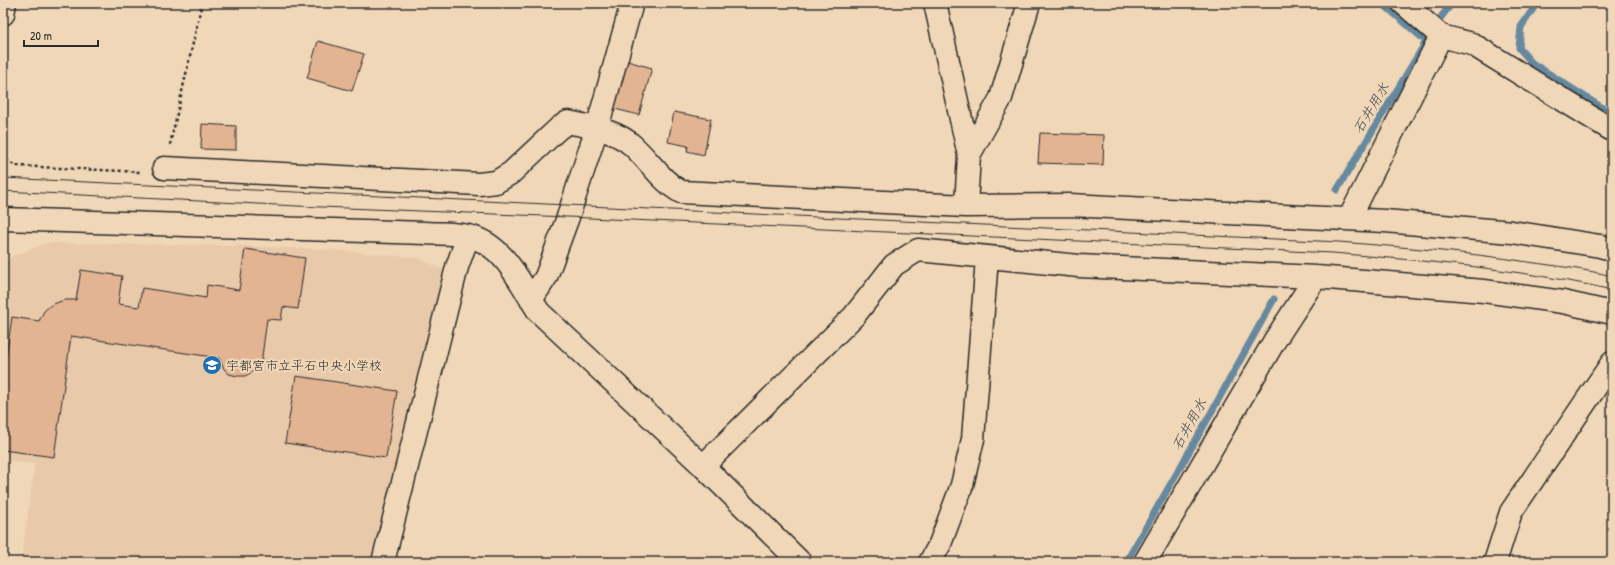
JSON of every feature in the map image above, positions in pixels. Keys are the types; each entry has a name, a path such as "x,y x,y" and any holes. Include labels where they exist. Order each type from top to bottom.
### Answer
{"street":[{"path":"3,14 4,3"},
{"path":"531,300 546,277 598,128 632,3"},
{"path":"936,3 969,155 966,206"},
{"path":"969,155 1001,98 1029,3"},
{"path":"1404,3 1441,36 1472,44 1612,130"},
{"path":"1349,219 1441,36"},
{"path":"164,168 485,183 496,182 510,173 559,128 568,122 598,128 622,138 632,146 670,186 680,192 966,206 1070,205 1349,219 1512,232 1600,246 1612,250"},
{"path":"3,219 424,233 468,236 486,243 501,255 518,276 539,312 703,466 800,562"},
{"path":"383,562 458,267 468,236"},
{"path":"703,466 854,316 894,265 918,250 1078,266 1316,277 1484,291 1563,302 1612,313"},
{"path":"930,562 940,544 962,485 973,439 987,258"},
{"path":"1145,562 1275,340 1316,277"},
{"path":"1494,562 1511,512 1612,363"}],"path":[{"path":"4,148 4,158 9,163 18,166 153,172 164,168 202,3"}],"shaded area":[{"name":"宇都宮市立平石中央小学校","path":"47,243 242,246 335,250 418,258 444,270 373,562 21,562 35,464 3,460 3,268 11,257"}],"building":[{"path":"318,41 364,54 352,91 307,78"},
{"path":"624,60 652,68 639,115 611,108"},
{"path":"674,112 711,119 704,155 687,151 688,146 668,142"},
{"path":"202,124 236,126 236,150 201,149"},
{"path":"1040,133 1104,135 1103,165 1038,163"},
{"path":"245,249 305,258 298,309 283,307 281,320 267,319 261,364 254,371 245,376 237,376 229,374 224,369 219,358 71,336 54,457 3,450 3,377 12,317 39,321 44,311 51,305 64,300 76,300 81,270 122,276 118,304 139,307 142,288 206,298 207,285 239,290"},
{"path":"296,376 397,391 386,458 285,443"}],"waterway":[{"path":"1382,3 1426,41"},
{"name":"石井用水","path":"1438,21 1452,3"},
{"path":"1537,3 1521,27 1519,48 1532,63 1612,114"},
{"name":"石井用水","path":"1337,190 1427,40"},
{"name":"石井用水","path":"1126,562 1274,299"}],"tram line":[{"path":"3,178 1339,242 1481,255 1591,271 1612,276"},
{"path":"3,191 297,206 568,217 1333,253 1508,271 1543,276 1612,290"}],"place":[{"name":"宇都宮市立平石中央小学校","path":"212,365"}]}
